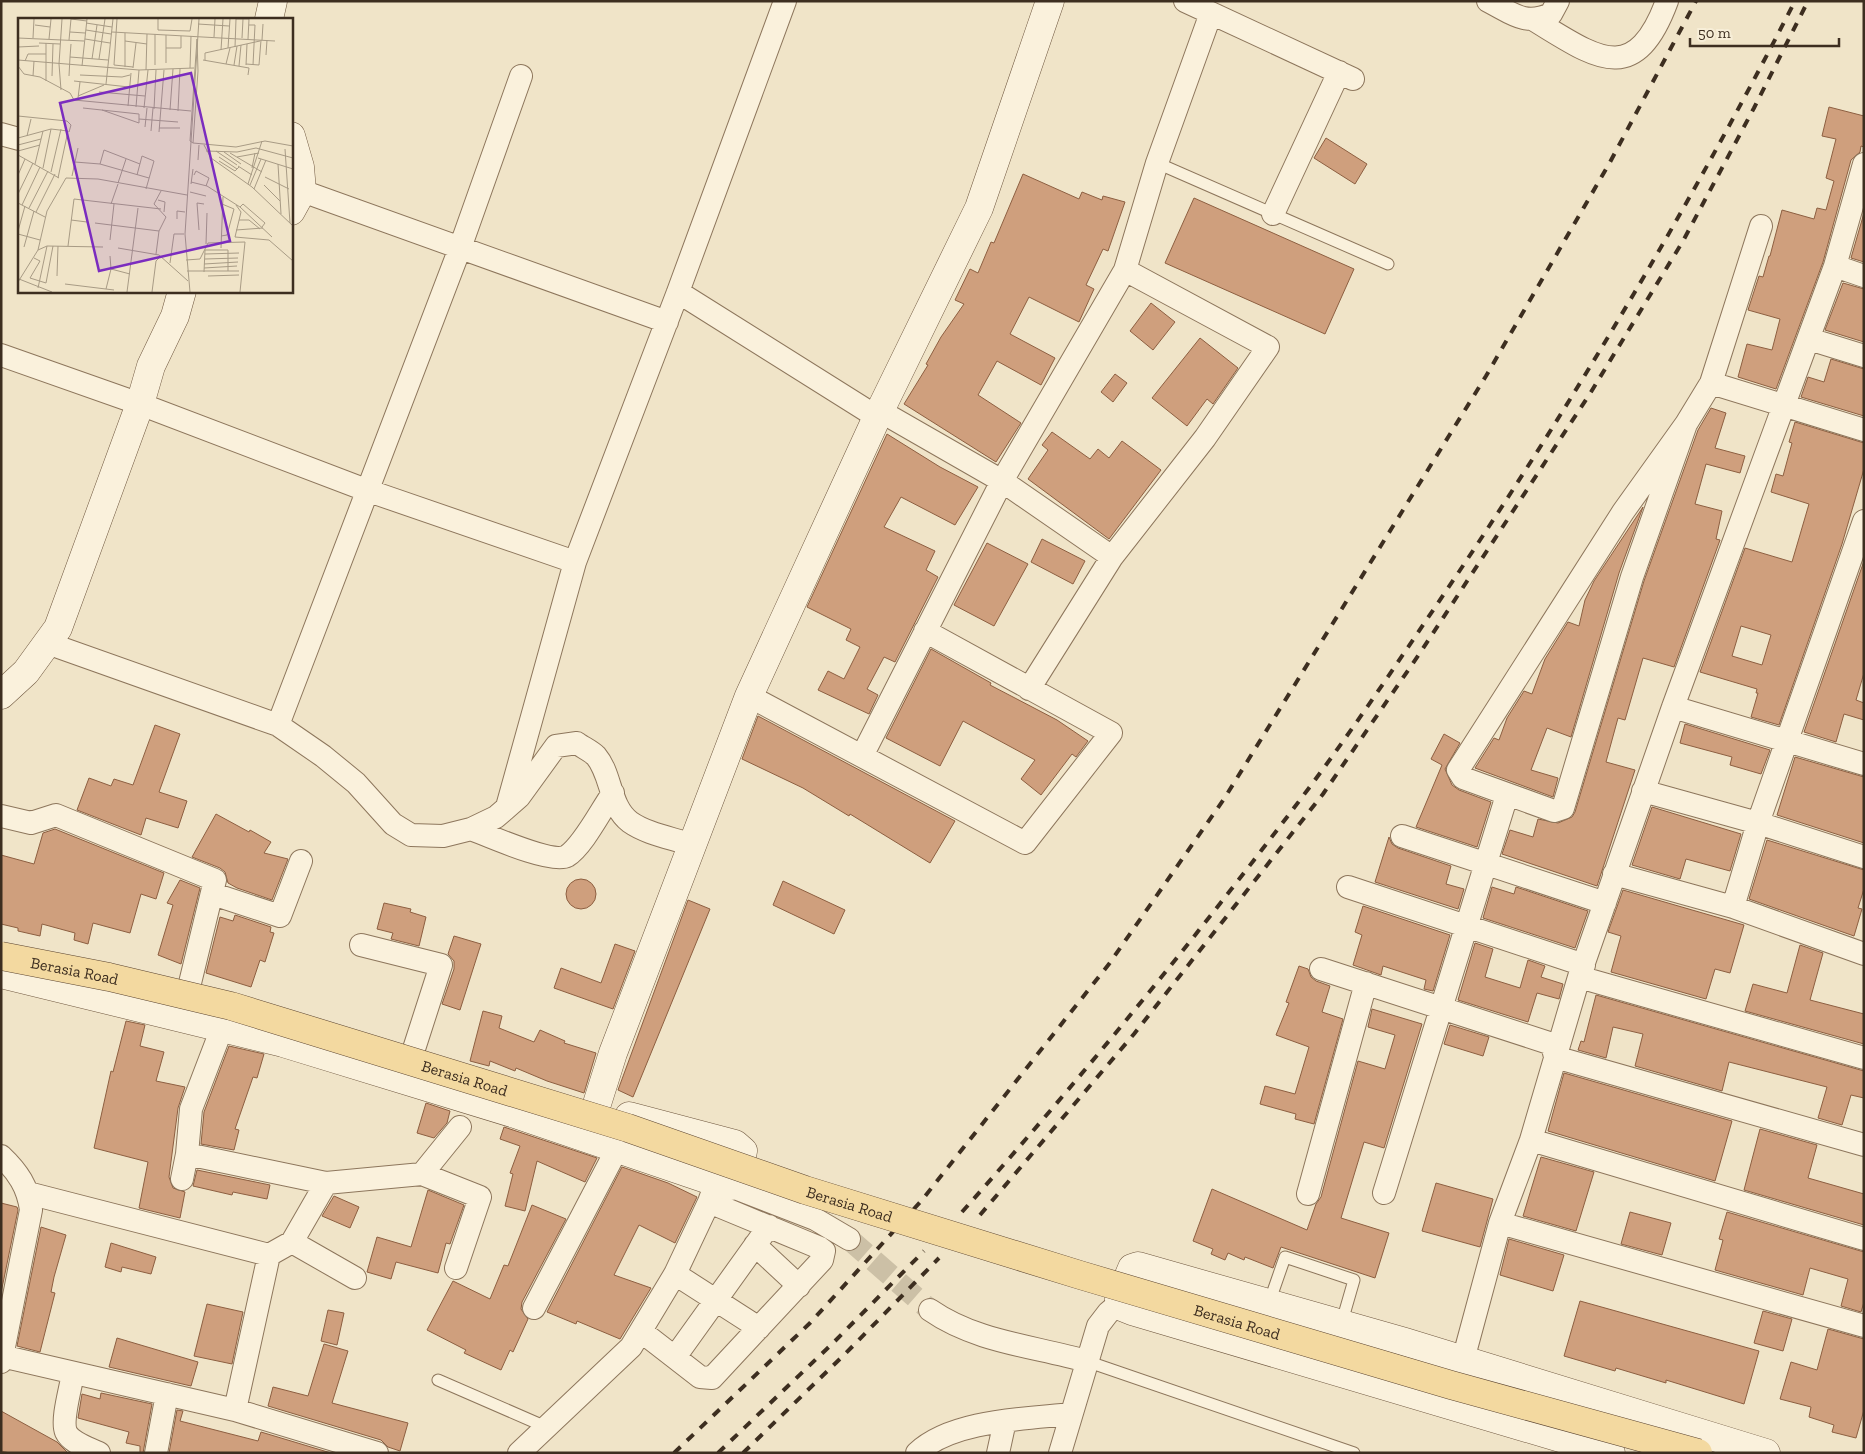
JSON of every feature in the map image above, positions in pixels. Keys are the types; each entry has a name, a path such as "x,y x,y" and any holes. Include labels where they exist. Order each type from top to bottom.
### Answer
{"main road":[{"name":"Berasia Road","path":"1,956 109,977 231,1006 591,1117 805,1190 1005,1252 1341,1353 1698,1453"}],"street":[{"path":"269,18 273,1"},
{"path":"507,807 575,562 667,322 785,1"},
{"path":"596,1107 613,1054 749,696 878,414 979,208 1050,1"},
{"path":"1185,1 1346,76 1273,214"},
{"path":"1488,1 1524,20 1534,20 1551,14 1558,1"},
{"path":"1534,20 1588,53 1611,58 1629,57 1645,44 1659,23 1667,1"},
{"path":"862,756 1002,482 1125,270 1157,163 1211,12"},
{"path":"278,725 366,490 460,248 521,76"},
{"path":"1,134 18,139"},
{"path":"292,139 300,167 296,201 460,248 667,322"},
{"path":"1463,1360 1500,1223 1531,1140 1555,1057 1614,874 1673,707 1835,266 1860,194 1864,164"},
{"path":"1686,424 1617,624 1563,808 1554,811 1463,778 1458,770 1623,512 1686,424 1711,383 1761,226"},
{"path":"1835,266 1864,276"},
{"path":"1029,689 1112,557 1205,438 1268,347 1125,270"},
{"path":"3,689 26,672 58,628 140,404 151,366 174,316 182,292"},
{"path":"678,292 878,414 1002,482 1112,557"},
{"path":"1809,339 1864,356"},
{"path":"1,355 140,404 366,490 575,562"},
{"path":"1711,383 1864,430"},
{"path":"1733,907 1758,823 1789,741 1864,521"},
{"path":"749,696 1025,843 1111,732 1029,689 925,630"},
{"path":"47,644 278,725 323,756 356,782 392,824 411,835 443,836 471,829 496,817 519,797 556,746 576,743 596,756 613,793 617,807 629,821 646,830 692,845"},
{"path":"1673,707 1864,764"},
{"path":"1644,791 1758,823 1864,857"},
{"path":"471,829 550,858 565,857 576,848 613,793"},
{"path":"1384,1194 1507,795"},
{"path":"1,816 31,823 56,815 215,880 190,983"},
{"path":"1402,836 1605,903"},
{"path":"213,894 280,916 301,861"},
{"path":"1614,874 1733,907 1864,954"},
{"path":"1348,887 1468,925 1582,971 1864,1058"},
{"path":"1,943 124,967 190,983 596,1107 735,1144 743,1151 737,1177 718,1190 675,1274 642,1332 619,1359 519,1453"},
{"path":"361,945 441,965 413,1052"},
{"path":"1321,969 1443,1007 1552,1044 1555,1057"},
{"path":"1,974 283,1043 505,1111 617,1149 718,1190 814,1219 849,1239"},
{"path":"1308,1194 1366,983"},
{"path":"182,1179 187,1154 191,1109 222,1028"},
{"path":"1555,1057 1864,1145"},
{"path":"422,1174 460,1127"},
{"path":"1531,1140 1864,1240"},
{"path":"534,1308 617,1149"},
{"path":"187,1154 326,1182 422,1174 480,1197 456,1268"},
{"path":"1,1156 23,1180 32,1210 11,1271 2,1358 235,1410 377,1453"},
{"path":"28,1192 269,1255 292,1242 326,1182"},
{"path":"642,1332 700,1377 712,1378 822,1260 824,1251 769,1226 718,1190"},
{"path":"1500,1223 1864,1326"},
{"path":"675,1357 769,1226"},
{"path":"292,1242 355,1278"},
{"path":"755,1245 799,1286"},
{"path":"235,1410 269,1255"},
{"path":"1611,1453 1132,1311 1122,1307 1120,1299 1132,1268 1138,1266 1463,1360 1766,1453"},
{"path":"675,1274 759,1328"},
{"path":"1060,1453 1098,1326 1108,1313 1121,1302"},
{"path":"930,1310 948,1322 986,1336 1086,1361"},
{"path":"73,1373 64,1423 66,1432 75,1441 99,1453"},
{"path":"156,1453 167,1394"},
{"path":"916,1453 936,1440 956,1432 1005,1420 1071,1414"},
{"path":"998,1453 1005,1420"}],"lane":[{"path":"1157,163 1388,264"},
{"path":"1268,1304 1284,1257 1354,1280 1341,1324"},
{"path":"1086,1361 1354,1453"},
{"path":"438,1380 546,1427"}],"building":[{"path":"1829,107 1864,116 1864,147 1861,146 1860,152 1851,160 1823,262 1776,389 1738,377 1747,344 1772,350 1780,319 1748,310 1759,276 1763,277 1782,210 1814,219 1817,208 1826,210 1834,181 1826,178 1836,139 1822,136"},
{"path":"1326,138 1367,164 1355,184 1314,158"},
{"path":"1023,174 1079,199 1082,192 1102,200 1103,196 1125,202 1108,251 1103,249 1086,285 1094,289 1079,322 1029,297 1010,334 1055,358 1041,385 997,361 978,395 1021,423 996,462 904,404 928,365 926,364 941,337 964,304 955,300 970,269 978,273 991,242 994,243"},
{"path":"1194,198 1354,269 1325,334 1165,263"},
{"path":"1864,213 1864,262 1851,258"},
{"path":"1843,283 1864,289 1864,342 1825,330"},
{"path":"1151,303 1175,322 1153,350 1130,331"},
{"path":"1200,338 1238,368 1213,404 1207,399 1187,426 1152,398"},
{"path":"1831,359 1864,369 1864,416 1801,397 1808,377 1824,382"},
{"path":"1115,374 1127,383 1113,402 1101,392"},
{"path":"1711,408 1726,413 1715,448 1745,456 1740,473 1706,464 1695,504 1722,511 1716,539 1720,540 1674,667 1643,658 1625,720 1618,718 1606,762 1635,770 1597,886 1502,854 1510,830 1533,837 1538,819 1558,823 1572,817 1575,812 1644,581 1698,430"},
{"path":"1795,422 1864,443 1864,469 1842,544 1779,725 1751,717 1758,693 1756,693 1757,689 1700,672 1745,548 1792,562 1809,504 1771,492 1776,474 1783,476 1792,443 1789,442","holes":["1741,626 1771,635 1762,665 1732,656"]},
{"path":"1052,432 1090,459 1098,449 1109,458 1122,441 1161,470 1109,539 1028,479 1048,450 1042,445"},
{"path":"887,434 940,467 978,487 955,525 901,497 884,527 935,551 926,570 938,577 895,662 884,657 867,689 878,695 869,714 818,690 828,671 844,679 860,647 846,640 851,629 807,607"},
{"path":"1643,507 1619,573 1571,737 1547,728 1531,770 1558,778 1553,797 1475,768 1494,738 1499,740 1507,718 1524,691 1532,694 1545,659 1568,622 1579,626 1585,600 1594,581"},
{"path":"1042,539 1085,561 1073,584 1031,562"},
{"path":"987,543 1028,564 994,626 954,605"},
{"path":"1864,561 1864,673 1856,700 1864,703 1864,720 1844,714 1836,742 1804,732"},
{"path":"931,649 991,683 990,685 1057,720 1088,741 1076,757 1072,754 1041,795 1021,779 1035,760 963,721 940,766 886,738"},
{"path":"758,716 955,821 930,863 850,814 849,816 803,788 742,759"},
{"path":"1685,724 1770,750 1761,774 1730,765 1732,757 1680,743"},
{"path":"155,725 180,734 159,792 187,801 178,828 146,818 141,835 77,810 89,778 111,786 114,779 133,785"},
{"path":"1444,734 1460,743 1445,769 1452,785 1459,790 1491,802 1477,847 1416,827 1442,765 1431,759"},
{"path":"1795,757 1864,777 1864,843 1777,815"},
{"path":"1652,807 1741,834 1730,871 1686,859 1680,879 1632,865"},
{"path":"216,814 271,842 264,853 288,859 272,900 237,888 228,883 225,872 220,868 192,857"},
{"path":"55,829 164,873 156,899 141,894 130,933 93,923 88,944 74,940 75,933 42,924 40,936 18,931 18,928 1,924 1,855 34,864 43,833"},
{"path":"1389,837 1392,844 1398,848 1451,866 1446,884 1464,889 1458,909 1375,882"},
{"path":"1767,840 1864,870 1864,889 1858,908 1862,909 1854,936 1749,899"},
{"path":"581,879 592,883 596,894 592,905 581,909 570,905 566,894 570,883"},
{"path":"180,880 200,888 181,964 158,955 173,905 167,903"},
{"path":"783,881 845,910 834,934 773,905"},
{"path":"1492,887 1514,894 1516,887 1588,911 1575,948 1483,918"},
{"path":"1623,890 1744,925 1730,973 1715,969 1706,999 1611,972 1621,936 1608,932"},
{"path":"688,900 710,909 633,1097 618,1090"},
{"path":"384,903 411,909 410,912 426,917 419,946 391,939 393,933 377,929"},
{"path":"1363,906 1450,935 1433,991 1424,989 1426,980 1383,966 1381,975 1353,965 1362,935 1355,932"},
{"path":"235,915 271,927 270,932 274,933 265,962 260,960 251,987 206,973 220,917 233,921"},
{"path":"454,936 481,944 460,1010 442,1004 454,969 454,961 448,954"},
{"path":"1475,943 1493,949 1485,977 1520,988 1528,960 1545,966 1541,977 1563,984 1559,999 1537,993 1528,1022 1458,1000"},
{"path":"615,944 635,951 613,1009 554,988 561,968 601,983"},
{"path":"1800,945 1823,953 1810,1000 1864,1014 1864,1044 1745,1011 1753,984 1787,993"},
{"path":"1299,966 1308,969 1311,977 1316,981 1330,986 1322,1012 1343,1019 1314,1124 1295,1119 1296,1114 1260,1104 1265,1086 1295,1094 1309,1047 1276,1035 1289,1003 1286,1002"},
{"path":"1596,995 1864,1071 1864,1098 1851,1095 1842,1125 1818,1118 1827,1087 1729,1062 1722,1091 1635,1066 1643,1034 1613,1027 1606,1058 1578,1050 1581,1041 1584,1042"},
{"path":"1372,1009 1422,1024 1384,1148 1364,1142 1341,1218 1389,1233 1375,1278 1281,1247 1273,1268 1245,1257 1244,1260 1228,1253 1225,1260 1211,1254 1213,1249 1193,1241 1212,1189 1307,1230 1316,1204 1321,1197 1358,1061 1385,1069 1395,1035 1368,1027"},
{"path":"483,1011 502,1016 499,1028 534,1042 540,1030 565,1041 564,1043 596,1053 584,1093 547,1081 516,1068 515,1071 490,1061 489,1066 470,1061"},
{"path":"126,1021 145,1025 140,1046 164,1052 156,1081 185,1087 178,1108 169,1177 173,1188 185,1192 180,1218 139,1208 148,1162 94,1148 111,1071 113,1072"},
{"path":"1450,1025 1489,1037 1483,1056 1444,1044"},
{"path":"229,1046 264,1054 257,1078 253,1077 235,1129 239,1130 234,1150 201,1144 204,1112"},
{"path":"1564,1073 1732,1121 1715,1181 1548,1131"},
{"path":"426,1103 450,1111 447,1123 434,1138 417,1133"},
{"path":"504,1127 597,1158 585,1182 537,1161 525,1211 505,1206 513,1174 510,1173 520,1146 500,1139"},
{"path":"1760,1129 1817,1145 1808,1178 1864,1194 1864,1225 1744,1190"},
{"path":"1541,1157 1594,1172 1576,1231 1523,1216"},
{"path":"622,1167 668,1183 697,1197 675,1243 639,1225 614,1275 651,1288 620,1339 577,1321 576,1324 547,1312"},
{"path":"197,1170 270,1185 267,1199 233,1192 232,1195 193,1186"},
{"path":"1436,1183 1493,1199 1480,1247 1422,1231"},
{"path":"428,1190 464,1205 450,1244 446,1243 438,1273 396,1262 391,1279 367,1272 377,1237 411,1247"},
{"path":"334,1196 359,1207 350,1228 322,1216"},
{"path":"1,1203 17,1207 18,1210 1,1293"},
{"path":"532,1205 566,1219 522,1302 521,1309 528,1319 513,1352 510,1350 501,1370 464,1353 466,1350 427,1330 453,1281 490,1299 504,1265 508,1266"},
{"path":"1630,1212 1671,1223 1662,1255 1621,1244"},
{"path":"1727,1212 1864,1252 1864,1302 1861,1312 1841,1306 1848,1279 1810,1268 1803,1295 1715,1270 1723,1240 1719,1239"},
{"path":"41,1227 66,1235 54,1277 51,1292 55,1293 40,1352 17,1346"},
{"path":"1509,1239 1564,1255 1553,1291 1500,1275"},
{"path":"111,1243 156,1257 151,1274 122,1267 121,1272 105,1267"},
{"path":"1580,1301 1759,1351 1744,1404 1666,1380 1666,1383 1616,1368 1615,1371 1564,1356"},
{"path":"207,1304 243,1312 232,1364 194,1356"},
{"path":"328,1310 344,1313 337,1345 321,1341"},
{"path":"1763,1311 1792,1319 1783,1351 1754,1343"},
{"path":"1828,1329 1864,1339 1864,1410 1856,1438 1832,1432 1834,1425 1809,1417 1811,1407 1780,1399 1791,1362 1817,1370"},
{"path":"117,1338 198,1362 191,1386 109,1367"},
{"path":"324,1344 348,1351 332,1403 408,1423 400,1451 388,1447 381,1440 268,1406 273,1387 308,1396"},
{"path":"101,1393 152,1404 143,1453 140,1453 140,1446 126,1443 129,1432 78,1418 82,1394 100,1399"},
{"path":"177,1410 183,1411 180,1421 258,1441 261,1432 331,1453 169,1453"},
{"path":"1,1411 57,1442 68,1453 10,1453 1,1451"}],"tunnel":[{"path":"849,1239 930,1310"}],"railway":[{"path":"674,1453 810,1323 922,1200 1109,964 1224,799 1486,376 1609,164 1696,1"},
{"path":"962,1212 1096,1057 1183,950 1309,788 1378,692 1539,450 1629,303 1714,153 1795,1"},
{"path":"980,1215 1134,1034 1323,794 1420,653 1591,392 1683,241 1754,108 1808,1"},
{"path":"718,1453 834,1342 924,1251"},
{"path":"743,1453 846,1353 939,1258"}]}
